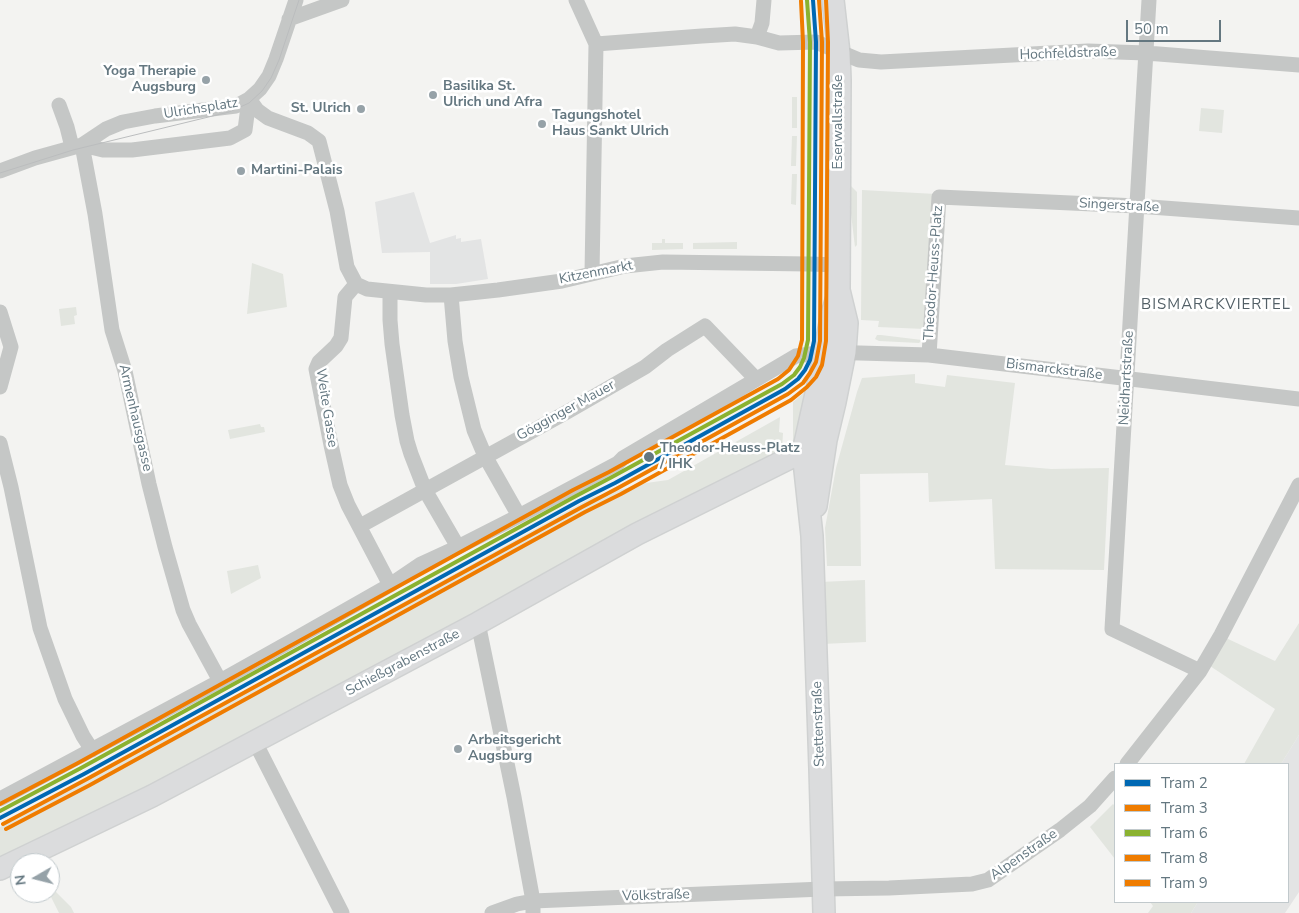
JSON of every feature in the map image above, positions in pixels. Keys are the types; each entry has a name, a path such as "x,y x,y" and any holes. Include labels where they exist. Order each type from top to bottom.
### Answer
{"main road":[{"name":"Eserwallstraße","path":"833,0 839,53 839,265"},
{"path":"803,452 826,440 835,402 835,352 831,318 839,290 839,265"},
{"path":"803,452 835,352"},
{"name":"Stettenstraße","path":"812,536 826,440"},
{"name":"Stettenstraße","path":"803,452 812,536 824,913"},
{"name":"Schießgrabenstraße","path":"0,869 152,796 478,623 637,534 803,452"}],"street":[{"path":"289,19 342,0"},
{"path":"576,0 596,44 592,273"},
{"path":"757,37 762,23 764,0"},
{"name":"Neidhartstraße","path":"1149,0 1112,628 1200,671"},
{"path":"290,1 289,19 269,76 260,89 249,99 257,110 268,118 308,133 319,141 337,211 347,267 356,284"},
{"name":"Hochfeldstraße","path":"596,44 736,34 778,43 816,42 859,60 881,62 1088,51 1146,53 1299,65"},
{"name":"Ulrichsplatz","path":"77,146 102,150 132,150 230,138 245,130 249,99"},
{"name":"Ulrichsplatz","path":"77,146 106,129 123,122 236,106 249,99"},
{"name":"Armenhausgasse","path":"59,105 67,127 77,146 95,214 112,330 125,371 165,547 189,624 220,681"},
{"path":"0,171 35,158 77,146"},
{"name":"Singerstraße","path":"939,197 1137,206 1299,218"},
{"name":"Theodor-Heuss-Platz","path":"0,799 220,681 390,585 421,564 519,516 618,463 623,458 796,356 835,352 929,355 939,197"},
{"name":"Kitzenmarkt","path":"356,284 366,289 390,292 451,295 562,281 625,266 663,262 839,265"},
{"name":"Weite Gasse","path":"356,284 345,298 341,338 336,346 319,362 316,369 340,485 348,505 390,585"},
{"path":"390,292 392,344 402,415 411,454 425,490 458,547"},
{"path":"451,295 455,341 461,377 474,430 485,456 519,516"},
{"path":"0,312 11,348 0,387"},
{"name":"Gögginger Mauer","path":"360,526 645,367 666,350 705,326 756,379"},
{"name":"Bismarckstraße","path":"929,355 1299,399"},
{"path":"0,443 40,628 68,706 92,750"},
{"path":"1128,763 1200,671 1221,635 1299,486"},
{"path":"478,623 514,797 533,907"},
{"path":"255,742 342,913"},
{"name":"Alpenstraße","path":"822,889 963,885 988,880 1060,830 1090,806 1114,779"},
{"name":"Völkstraße","path":"492,913 517,904 533,907 822,889"}],"shaded area":[{"path":"792,97 797,97 797,128 792,128"},
{"path":"1201,108 1224,110 1222,133 1199,131"},
{"path":"792,136 797,136 796,166 791,166"},
{"path":"792,174 797,174 796,205 791,204"},
{"path":"851,186 857,192 857,245 855,247 851,214"},
{"path":"862,190 936,194 925,329 878,327 879,321 861,320"},
{"path":"414,192 430,243 456,235 456,239 461,238 461,242 481,239 488,279 456,284 430,284 430,252 382,253 375,202"},
{"path":"662,239 665,239 665,243 683,243 683,249 652,250 652,243 662,243"},
{"path":"737,242 737,249 693,249 693,243"},
{"path":"252,263 283,274 287,307 247,314"},
{"path":"76,307 75,324 61,326 59,309"},
{"path":"877,335 922,340 919,343 879,341 875,339"},
{"path":"915,374 915,383 945,387 947,375 1015,383 1005,465 1051,469 1109,468 1104,570 995,569 992,499 929,502 928,473 860,474 861,566 827,566 825,528 836,468 862,378"},
{"path":"806,391 798,436 793,442 793,402"},
{"path":"780,417 779,432 783,433 782,450 614,537 137,796 0,858 0,827 33,808 593,497 646,483 668,480"},
{"path":"260,424 261,427 264,427 265,432 230,439 228,430"},
{"path":"258,565 261,578 231,594 227,571"},
{"path":"865,580 866,642 822,644 820,582"},
{"path":"1299,623 1299,735 1282,763 1245,763 1275,709 1210,666 1226,638 1275,661"},
{"path":"1299,735 1299,892 1285,913 1191,913 1197,903 1289,903 1289,763 1282,763"},
{"path":"1114,805 1114,858 1090,827"},
{"path":"60,896 74,913 59,913 54,903 60,903"},
{"path":"1151,903 1197,903 1191,913 1148,913 1153,906"}],"tram line":[{"path":"0,173 73,150 229,112 249,103 262,91 271,78 299,0"},
{"name":"6","path":"0,811 782,384 794,375 804,358 808,340 810,42 807,0"},
{"name":"2","path":"0,818 84,774 579,501 615,483 785,389 798,379 810,360 814,341 816,42 813,0"},
{"name":"3","path":"3,824 618,488 788,394 803,383 816,362 820,341 822,42 819,0"},
{"name":"8","path":"6,829 90,785 585,512 621,494 791,400 807,387 816,377 822,365 826,341 828,42 826,0"},
{"name":"9","path":"0,804 609,472 778,379 789,370 798,356 802,340 803,42 801,1"}],"place":[{"name":"Yoga Therapie Augsburg","path":"206,80"},
{"name":"Basilika St. Ulrich und Afra","path":"433,95"},
{"name":"St. Ulrich","path":"361,109"},
{"name":"Tagungshotel Haus Sankt Ulrich","path":"542,124"},
{"name":"Martini-Palais","path":"241,171"},
{"name":"Theodor-Heuss-Platz / IHK","path":"649,457"},
{"name":"Arbeitsgericht Augsburg","path":"458,749"}],"district":[{"name":"BISMARCKVIERTEL","path":"1216,305"}]}
